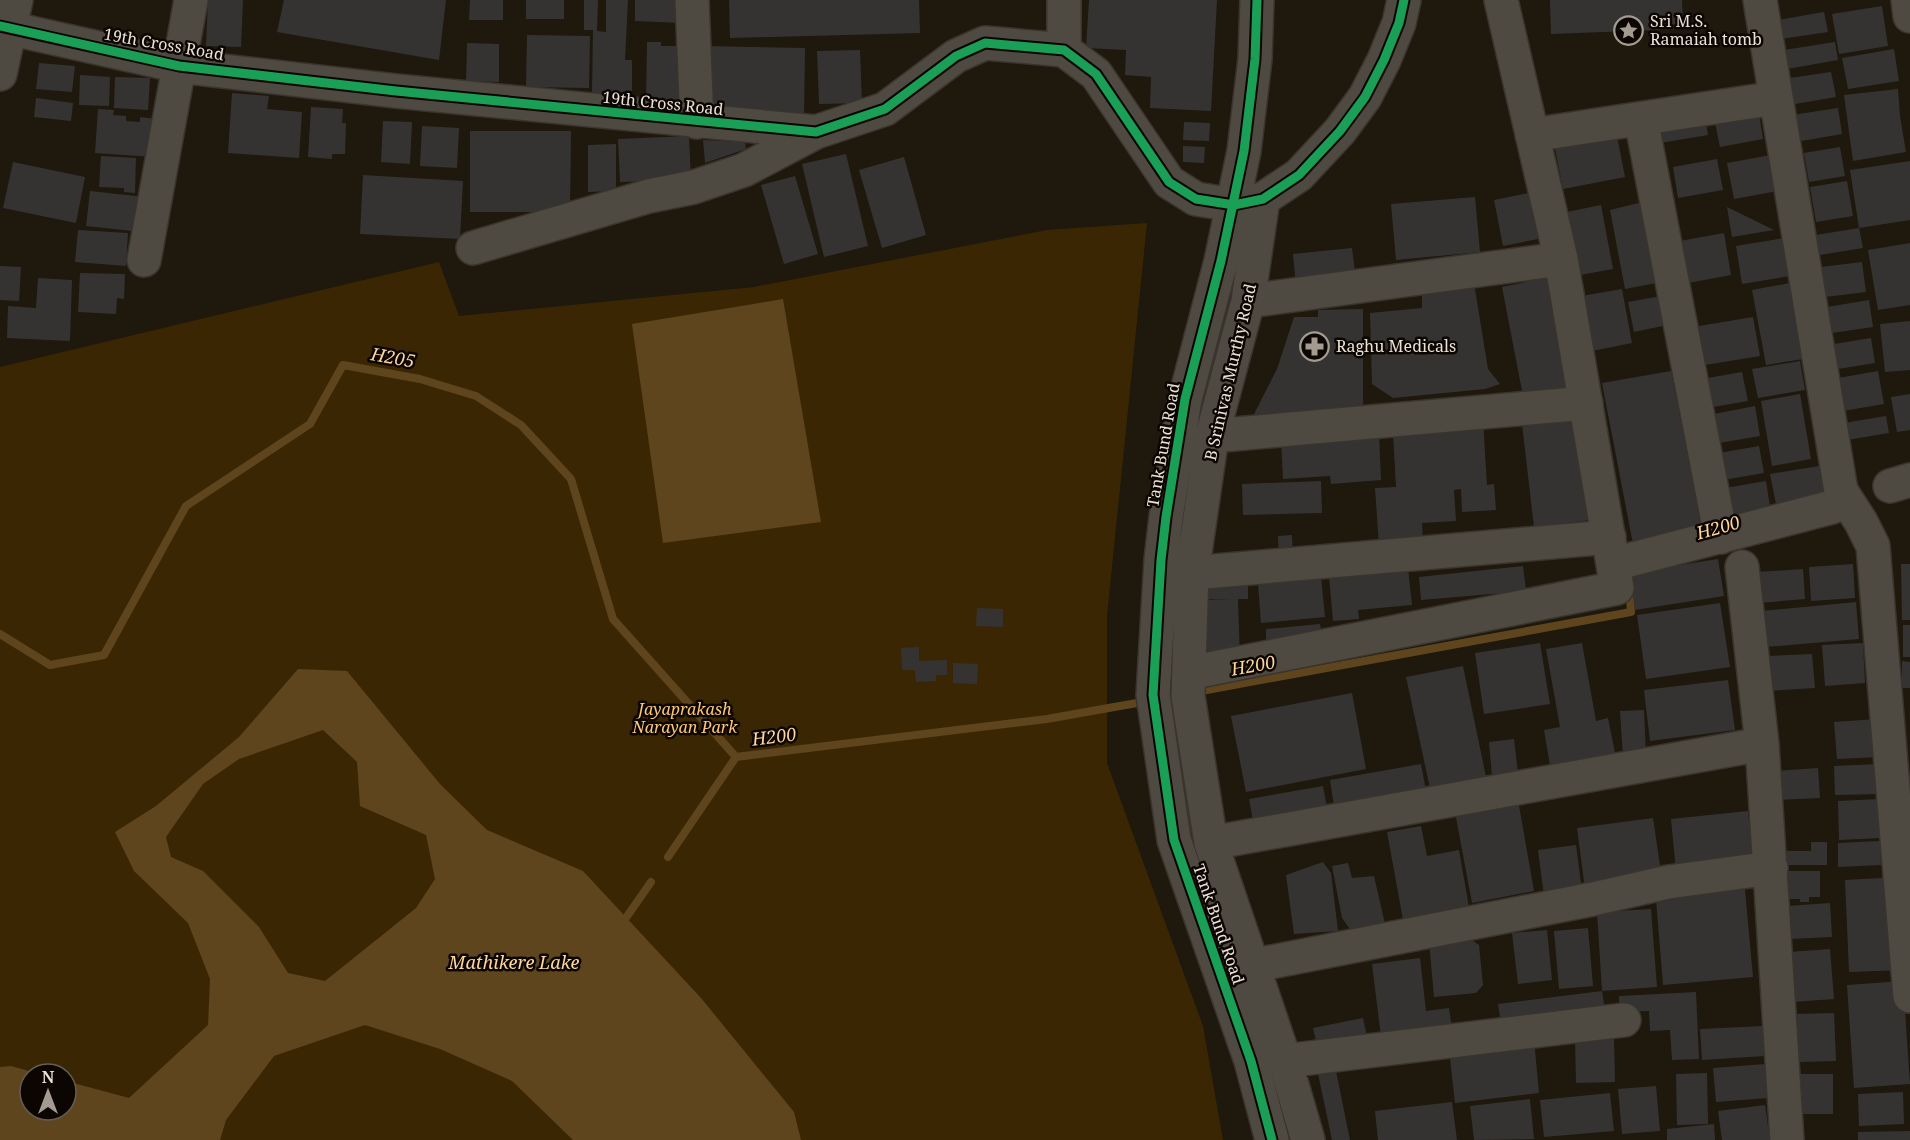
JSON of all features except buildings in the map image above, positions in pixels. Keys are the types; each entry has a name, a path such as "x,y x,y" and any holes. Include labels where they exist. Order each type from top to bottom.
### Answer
{"street":[{"path":"144,260 191,0"},
{"path":"692,0 697,122"},
{"path":"1064,0 1064,50 1096,74 1169,182 1196,199 1248,202 1299,175 1340,131 1359,105 1384,60 1399,23 1404,0"},
{"path":"1248,202 1244,151 1254,69 1257,0"},
{"path":"1189,686 1617,588 1561,259 1502,0"},
{"path":"1760,0 1841,491 1873,546 1910,996"},
{"path":"1908,0 1910,16"},
{"path":"0,74 9,18"},
{"name":"19th Cross Road","path":"9,18 179,66 396,91 816,132 885,109 956,56 985,43 1064,50"},
{"path":"1532,135 1776,98"},
{"path":"1641,119 1721,537"},
{"path":"473,248 744,170 816,132"},
{"name":"B Srinivas Murthy Road","path":"1248,202 1248,301 1212,436 1192,573 1189,686 1211,843 1285,1061 1308,1140"},
{"name":"Tank Bund Road","path":"1248,202 1221,261 1185,399 1161,560 1154,704 1174,840 1251,1061 1272,1140"},
{"path":"1248,301 1561,259"},
{"path":"1212,436 1586,403"},
{"path":"1192,573 1612,551 1721,537 1832,507"},
{"path":"1742,567 1762,744 1787,1140"},
{"path":"1211,843 1762,744"},
{"path":"1251,966 1593,899 1668,882 1771,868"},
{"path":"1285,1061 1624,1020"}],"green space":[{"name":"Jayaprakash Narayan Park","path":"1147,223 1107,616 1107,763 1203,1026 1223,1140 0,1140 0,367 439,262 459,316 754,287 1047,230"}],"water":[{"path":"783,299 821,522 663,543 632,324"},
{"name":"Mathikere Lake","path":"298,669 347,671 440,784 487,830 583,871 701,998 794,1112 801,1140 573,1140 512,1081 440,1049 365,1025 274,1056 226,1120 220,1140 0,1140 0,1067 18,1068 18,1122 78,1122 78,1084 129,1098 208,1025 210,979 188,923 134,871 115,832 156,806 239,737","holes":["323,730 357,762 360,806 426,835 435,879 416,908 325,981 288,973 259,927 203,871 171,857 166,837 203,784 239,759"]}],"waterway":[{"name":"H205","path":"0,634 50,665 104,655 186,506 310,424 343,365 420,379 476,396 521,425 571,479 613,619 736,757"},
{"name":"H200","path":"1196,692 1631,612 1629,587"},
{"name":"H200","path":"668,857 736,757 1047,719 1148,701"},
{"name":"H200","path":"621,925 651,882"}],"cycle path":[{"path":"1257,0 1255,59 1244,151 1221,261 1185,399 1166,517 1161,560 1153,695 1174,840 1251,1061 1272,1140"},
{"path":"0,26 179,66 396,91 816,132 885,109 956,56 985,43 1064,50 1096,74 1169,182 1196,199 1234,205 1263,199 1299,175 1340,131 1365,97 1384,60 1399,23 1404,0"}],"place":[{"name":"Sri M.S. Ramaiah tomb","path":"1629,30"},
{"name":"Raghu Medicals","path":"1315,346"}]}
